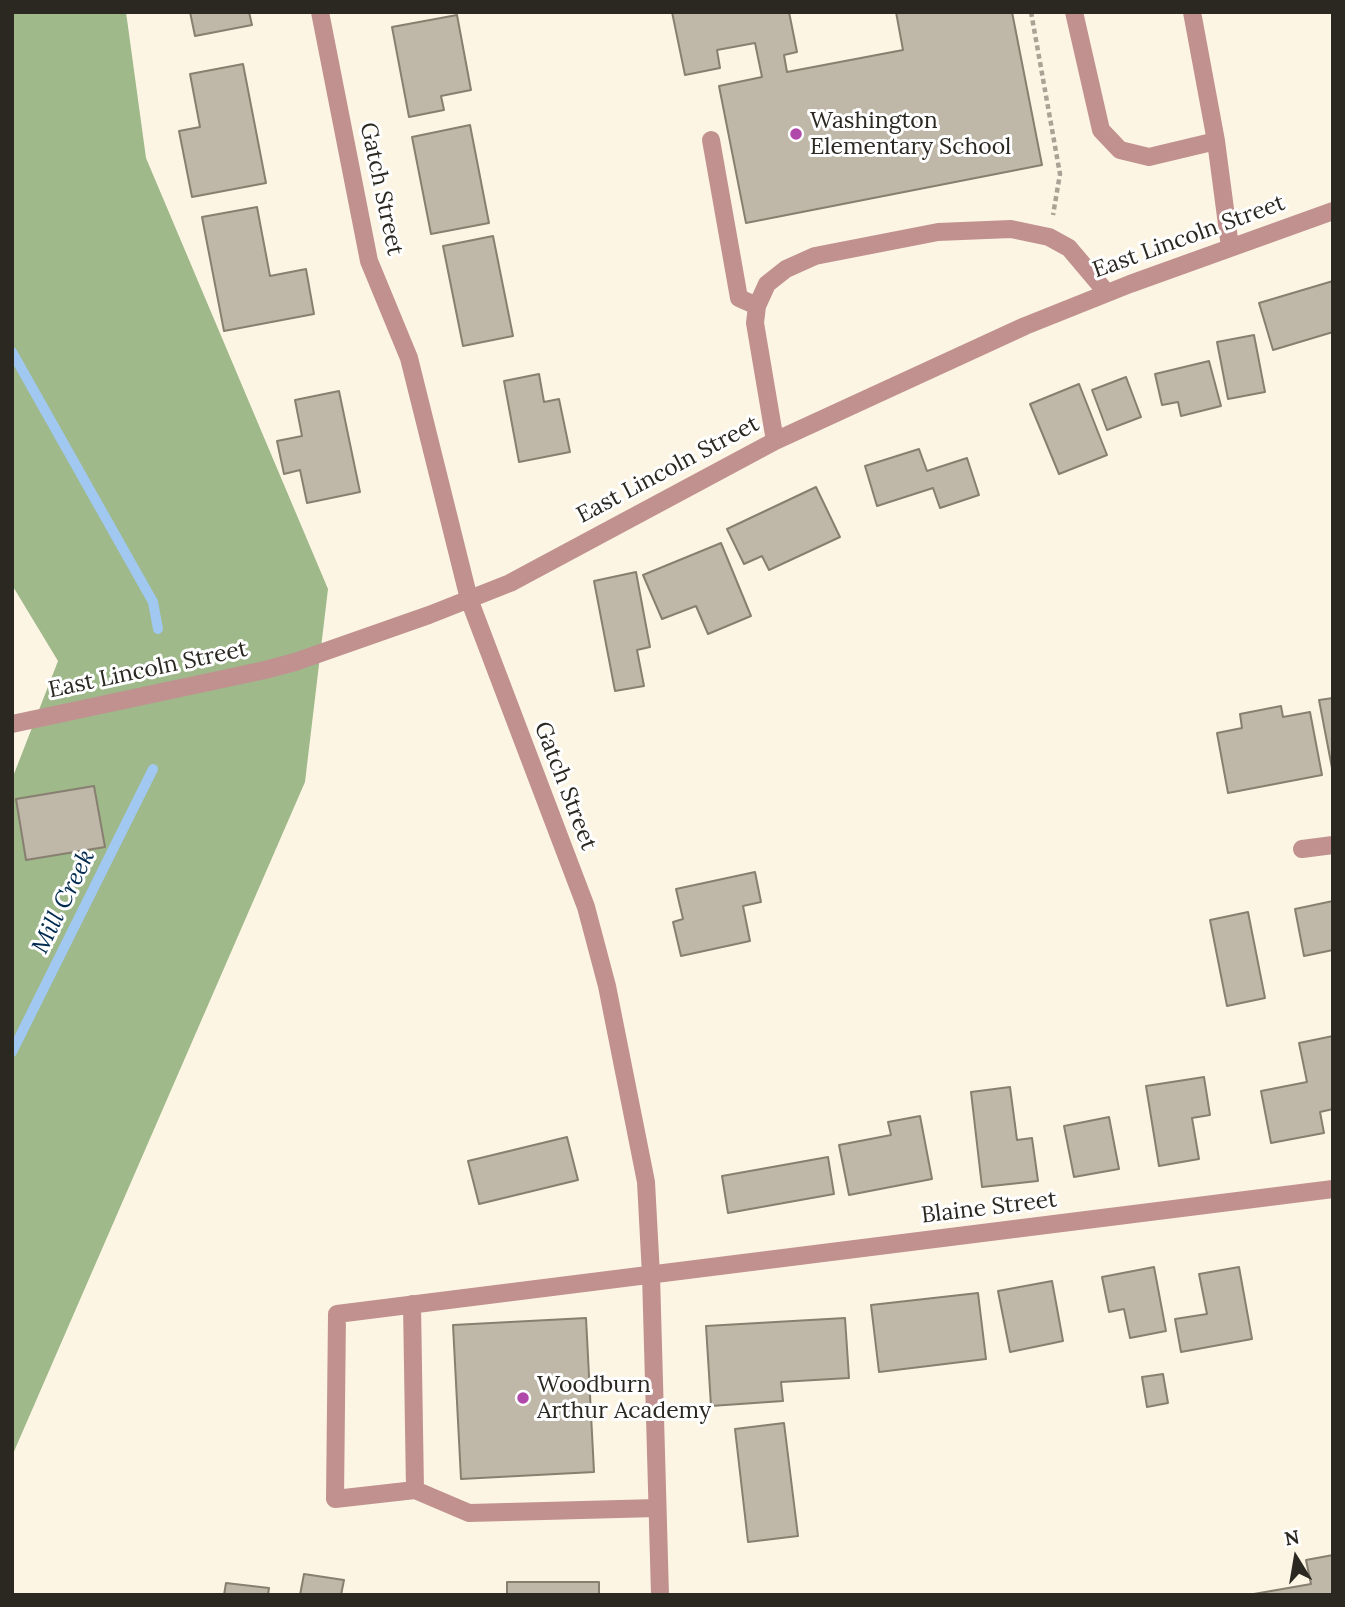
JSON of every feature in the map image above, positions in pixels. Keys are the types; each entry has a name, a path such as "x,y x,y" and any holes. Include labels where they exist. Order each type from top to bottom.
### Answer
{"street":[{"name":"Gatch Street","path":"320,12 369,261 409,359 469,599 586,908 607,986 645,1171 651,1275 660,1595"},
{"path":"1074,12 1101,130 1120,150 1149,157 1216,141"},
{"path":"1192,12 1216,141 1230,247"},
{"path":"711,141 739,298 757,306"},
{"name":"East Lincoln Street","path":"12,724 275,667 429,615 510,583 775,440 1025,326 1230,247 1333,211"},
{"path":"775,440 755,323 757,306 767,284 786,269 815,256 938,232 1011,229 1049,237 1069,248 1107,293"},
{"path":"1302,849 1333,845"},
{"name":"Blaine Street","path":"415,1490 335,1499 337,1314 1333,1189"},
{"path":"412,1304 415,1490 469,1513 657,1508"}],"path":[{"path":"1031,12 1060,174 1049,237"}],"green space":[{"path":"12,12 126,12 146,158 328,589 305,782 12,1456 12,779 58,661 12,585"}],"building":[{"path":"190,12 249,12 252,25 195,36"},
{"name":"Washington Elementary School","path":"672,12 789,12 797,52 784,55 787,72 903,50 896,12 1012,12 1042,165 746,223 719,86 762,77 755,43 717,50 720,68 685,75"},
{"path":"457,15 471,90 441,96 444,110 409,117 392,27"},
{"path":"243,64 266,183 192,197 179,131 200,127 190,74"},
{"path":"470,125 489,223 431,234 412,137"},
{"path":"257,207 270,276 306,269 314,314 224,331 202,217"},
{"path":"493,236 513,336 463,346 443,246"},
{"path":"1333,281 1333,332 1273,350 1259,303"},
{"path":"1254,335 1265,392 1228,399 1217,342"},
{"path":"1209,361 1221,406 1181,416 1178,402 1162,405 1155,374"},
{"path":"539,374 544,402 559,399 570,452 519,462 504,381"},
{"path":"1126,377 1141,417 1107,430 1092,390"},
{"path":"1079,384 1107,455 1059,474 1030,404"},
{"path":"339,391 360,492 307,503 300,470 284,474 277,441 302,436 295,400"},
{"path":"919,449 927,471 967,458 979,495 940,508 933,488 877,506 865,466"},
{"path":"816,487 840,537 769,570 762,556 744,564 727,529"},
{"path":"721,543 751,616 708,634 696,606 662,619 643,575"},
{"path":"636,572 650,647 637,650 644,686 615,691 594,581"},
{"path":"1333,698 1333,768 1332,768 1319,700"},
{"path":"1281,706 1283,717 1310,712 1322,775 1228,793 1217,733 1242,728 1240,714"},
{"path":"94,786 105,847 26,860 16,799"},
{"path":"755,872 761,902 743,906 750,941 681,956 673,922 683,919 676,889"},
{"path":"1333,901 1333,950 1304,956 1295,909"},
{"path":"1248,912 1265,998 1227,1006 1210,920"},
{"path":"1333,1036 1333,1109 1320,1112 1324,1133 1271,1143 1261,1091 1307,1082 1299,1043"},
{"path":"1204,1077 1210,1115 1192,1118 1199,1159 1159,1166 1146,1086"},
{"path":"1010,1087 1017,1140 1032,1138 1038,1181 982,1187 971,1092"},
{"path":"920,1116 932,1179 849,1195 839,1145 891,1135 888,1122"},
{"path":"1109,1117 1119,1169 1074,1177 1064,1126"},
{"path":"567,1137 578,1180 479,1204 468,1161"},
{"path":"828,1157 834,1194 728,1213 722,1176"},
{"path":"1154,1267 1166,1331 1130,1338 1124,1309 1109,1312 1102,1277"},
{"path":"1239,1267 1252,1339 1181,1352 1175,1319 1207,1314 1199,1274"},
{"path":"1052,1281 1063,1341 1010,1352 998,1291"},
{"path":"978,1293 986,1359 879,1372 871,1305"},
{"name":"Woodburn Arthur Academy","path":"586,1318 594,1472 461,1479 453,1325"},
{"path":"845,1318 849,1378 781,1382 783,1401 711,1406 706,1326"},
{"path":"1163,1374 1168,1403 1147,1407 1142,1377"},
{"path":"784,1423 798,1536 748,1542 735,1429"},
{"path":"1333,1555 1333,1595 1248,1595 1311,1584 1306,1560"},
{"path":"304,1574 344,1580 341,1595 300,1595"},
{"path":"507,1582 599,1582 599,1595 507,1595"},
{"path":"226,1583 269,1588 268,1595 224,1595"}],"waterway":[{"name":"Mill Creek","path":"12,352 153,602 158,629"},
{"name":"Mill Creek","path":"12,1052 153,769"}],"place":[{"name":"Washington Elementary School","path":"796,134"},
{"name":"Woodburn Arthur Academy","path":"523,1398"}]}
